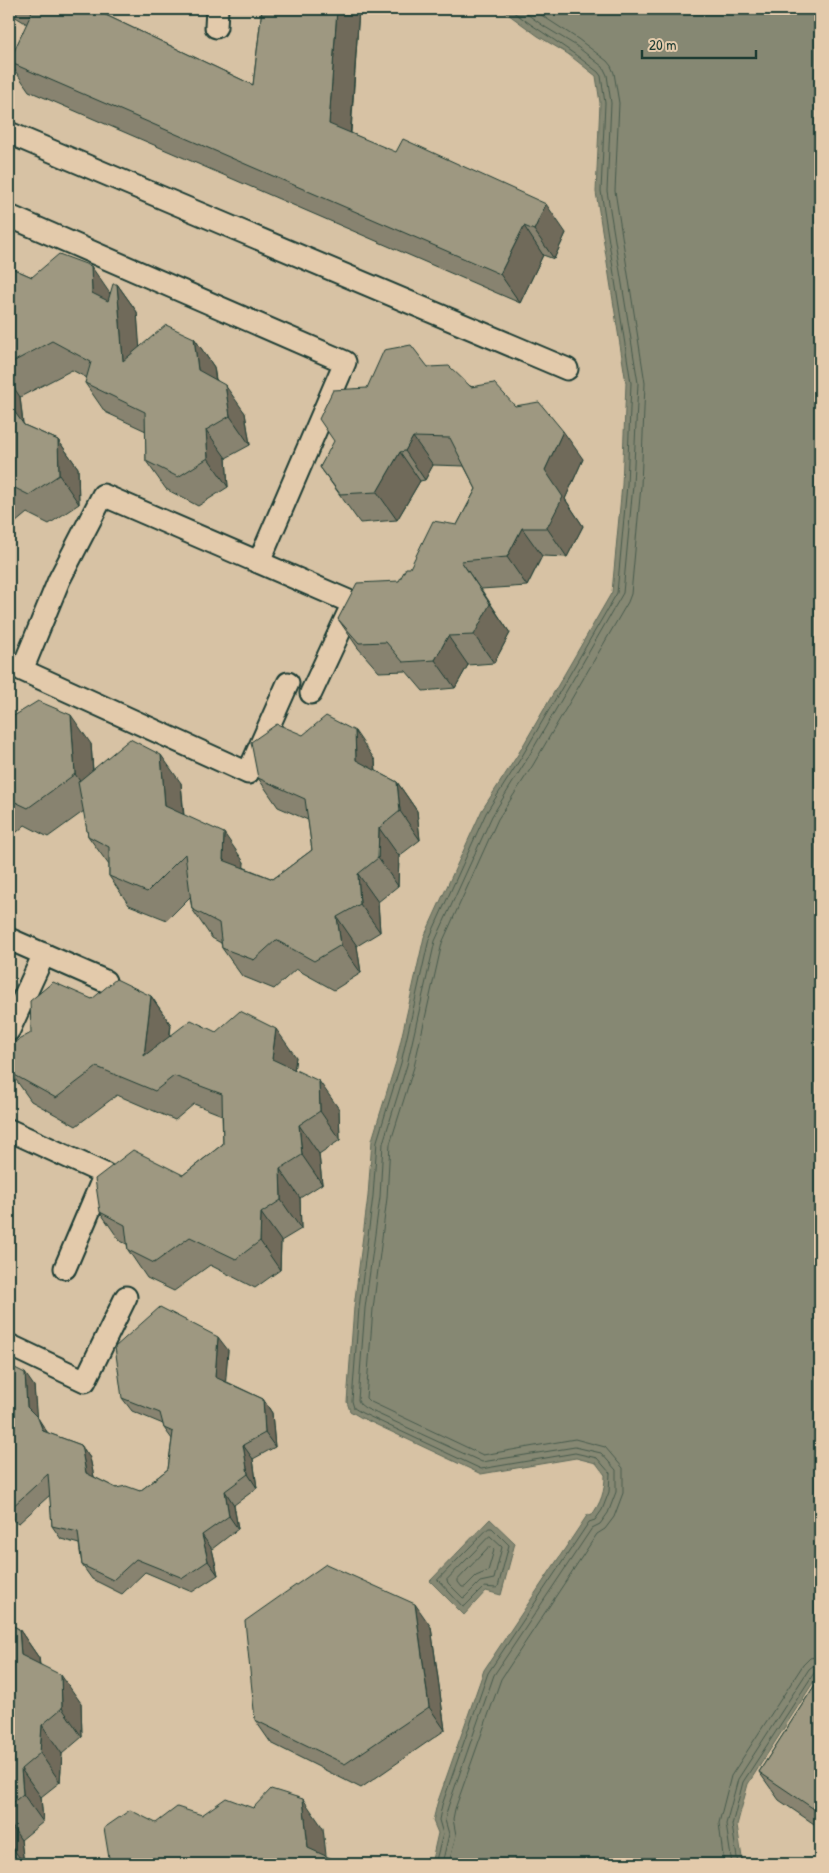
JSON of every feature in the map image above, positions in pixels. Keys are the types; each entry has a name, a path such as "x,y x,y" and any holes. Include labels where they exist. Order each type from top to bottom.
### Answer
{"lane":[{"path":"9,133 567,369"},
{"path":"9,216 345,362 259,562"},
{"path":"288,683 248,772 22,670 59,580 103,495 353,603 311,693"},
{"path":"9,939 105,981"},
{"path":"9,1030 44,954"},
{"path":"9,1130 105,1174 65,1268"},
{"path":"9,1345 85,1381 126,1298"}],"water":[{"path":"501,9 820,9 820,1672 748,1784 737,1825 743,1864 431,1864 438,1833 433,1821 437,1804 484,1670 588,1514 591,1516 600,1502 605,1475 596,1463 576,1458 481,1474 360,1417 350,1411 347,1402 354,1307 368,1196 372,1140 396,1062 424,937 482,810 517,756 612,592 622,485 626,383 596,192 600,103 596,76 568,54 538,36"},
{"path":"490,1519 515,1543 501,1595 486,1591 464,1615 430,1581"}],"building":[{"path":"27,9 93,9 253,85 262,9 337,9 329,124 396,152 403,139 546,204 534,230 524,226 500,274 9,62 32,12"},
{"path":"59,254 91,266 92,293 108,301 113,284 117,284 123,361 166,325 194,338 198,370 225,385 230,416 206,430 208,458 178,477 146,461 145,412 85,383 91,362 52,341 9,364 9,267 32,277"},
{"path":"411,345 428,367 449,366 471,387 494,383 515,406 539,402 563,431 545,470 563,497 547,528 522,528 507,557 461,561 490,604 474,635 448,636 435,660 403,662 386,642 359,643 338,619 357,583 399,581 406,568 410,568 433,521 457,525 476,489 450,438 413,437 405,451 400,452 377,492 340,494 320,467 334,441 319,419 333,390 367,388 384,350"},
{"path":"9,404 24,425 58,440 59,475 29,495 9,485"},
{"path":"38,701 71,715 75,774 28,808 9,799 9,719"},
{"path":"326,716 355,731 356,760 397,782 400,811 379,828 378,858 358,874 360,904 337,917 341,945 314,961 276,940 254,960 222,948 219,923 192,909 185,854 147,892 109,876 109,847 88,836 78,782 130,739 161,755 165,806 224,833 223,860 273,879 312,850 305,799 258,778 251,742 277,724 303,735"},
{"path":"116,979 151,996 144,1056 191,1020 216,1032 240,1011 276,1029 272,1059 319,1081 320,1111 299,1125 302,1155 280,1169 281,1200 261,1213 260,1241 236,1259 190,1237 154,1263 128,1250 125,1225 100,1212 95,1179 133,1150 183,1175 223,1144 222,1094 174,1076 155,1091 97,1067 56,1098 11,1073 9,1045 31,1033 30,1001 53,982 92,999"},
{"path":"160,1307 218,1337 215,1377 263,1399 265,1433 243,1445 248,1474 225,1491 229,1516 202,1535 208,1561 183,1578 136,1559 113,1580 82,1565 78,1532 52,1526 48,1474 9,1509 9,1365 25,1373 27,1407 38,1418 43,1431 81,1445 86,1473 116,1488 126,1486 140,1491 168,1469 173,1432 164,1428 160,1413 122,1398 115,1347"},
{"path":"326,1564 415,1604 429,1707 345,1764 255,1720 245,1621"},
{"path":"9,1624 19,1629 21,1655 61,1675 62,1708 42,1725 40,1753 21,1769 23,1794 9,1806"},
{"path":"820,1677 820,1813 759,1772"},
{"path":"271,1789 303,1799 308,1848 340,1864 110,1864 104,1828 130,1810 156,1823 177,1807 202,1815 226,1798 253,1808"}]}
